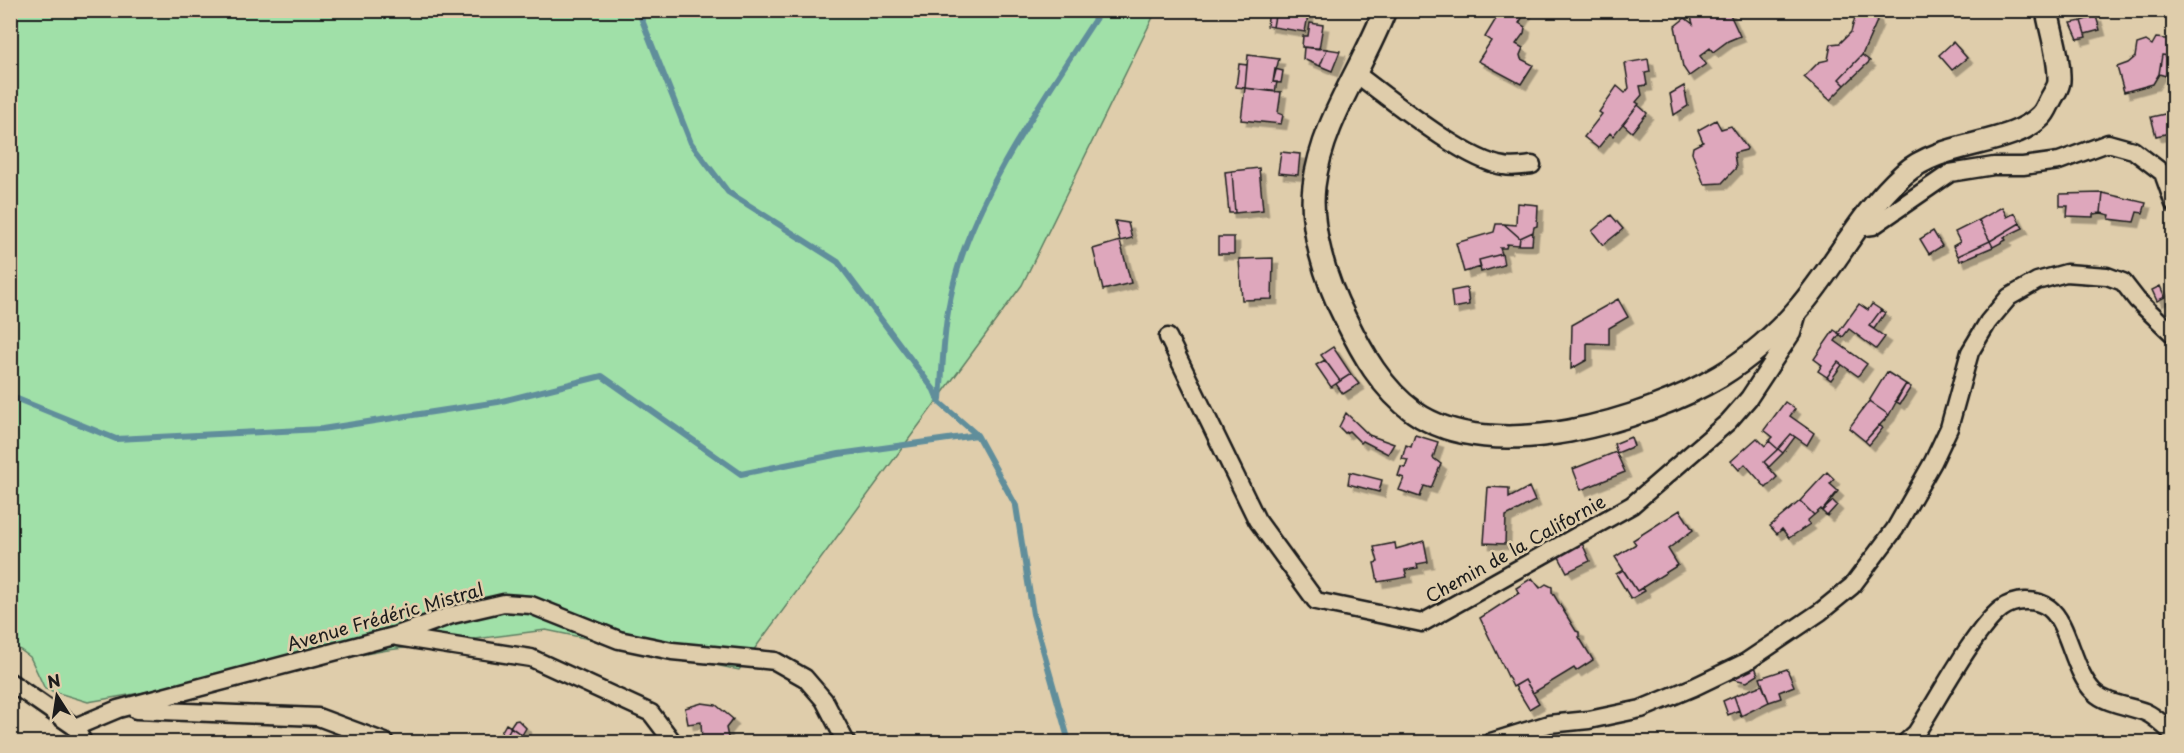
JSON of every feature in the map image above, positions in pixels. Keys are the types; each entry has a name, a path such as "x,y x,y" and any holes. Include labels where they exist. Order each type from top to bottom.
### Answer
{"street":[{"path":"1385,10 1331,122 1320,154 1314,189 1314,218 1338,305 1366,360 1393,393 1415,412 1435,423 1478,435 1519,438 1563,433 1607,422 1661,404 1720,376 1756,349 1799,309 1857,228 1906,172 1962,145 2019,131 2042,115 2060,84 2047,10"},
{"path":"1355,73 1434,130 1477,157 1504,166 1532,165"},
{"path":"1857,228 1873,226 1950,173 1994,166 2059,161 2109,143 2133,150 2163,173 2174,204"},
{"path":"1491,742 1549,724 1589,720 1641,710 1746,662 1820,612 1852,586 1895,529 1933,462 1949,428 1970,352 1988,322 2009,297 2037,281 2066,273 2107,276 2123,282 2137,300 2174,334"},
{"name":"Chemin de la Californie","path":"1168,337 1257,520 1316,601 1422,623 1632,505 1728,422 1749,398 1792,333 1799,309"},
{"path":"1906,742 1916,733 1987,623 2003,607 2019,601 2031,601 2049,608 2067,639 2077,667 2095,693 2147,713 2174,735"},
{"name":"Avenue Frédéric Mistral","path":"75,727 118,710 393,636 452,615 504,603 531,605 619,640 684,653 775,661 805,678 824,700 846,742"},
{"path":"393,636 531,658 651,713 674,742"},
{"path":"10,682 75,727 83,742"},
{"path":"118,710 318,717 385,742"}],"green space":[{"path":"11,11 1156,11 1022,285 739,670 546,630 388,650 88,702 45,689 30,657 11,643"}],"building":[{"path":"1269,10 1276,10 1273,27 1267,26"},
{"path":"1276,10 1309,10 1305,32 1273,27"},
{"path":"1494,10 1527,10 1519,23 1525,27 1524,33 1516,44 1523,48 1521,59 1533,65 1521,84 1478,61 1491,41 1485,37 1499,14"},
{"path":"1700,10 1728,10 1740,36 1728,41 1713,52 1710,48 1700,56 1706,64 1689,76 1683,67 1675,26 1685,18 1693,24 1691,17"},
{"path":"1857,10 1876,16 1877,21 1862,55 1839,79 1845,85 1830,100 1804,77 1819,62 1828,60 1831,44 1840,43 1851,32"},
{"path":"2096,16 2100,30 2085,34 2081,21"},
{"path":"2081,21 2086,37 2078,39 2071,23"},
{"path":"1310,23 1323,25 1319,49 1302,47 1303,36 1308,36"},
{"path":"2156,38 2174,40 2174,57 2162,55 2159,74 2153,84 2124,92 2117,67 2128,63 2135,57 2137,44 2146,41 2152,45"},
{"path":"1953,42 1967,58 1952,70 1939,55"},
{"path":"1304,47 1327,49 1320,66 1303,59"},
{"path":"1327,49 1340,51 1332,71 1320,66"},
{"path":"1248,55 1279,59 1273,82 1277,82 1275,92 1245,88"},
{"path":"1862,55 1870,61 1845,85 1839,79"},
{"path":"2162,55 2170,56 2166,76 2159,74"},
{"path":"1648,59 1650,72 1645,73 1647,85 1640,86 1642,95 1636,102 1639,104 1613,136 1610,133 1598,148 1584,137 1602,114 1599,112 1617,86 1625,93 1629,88 1625,63"},
{"path":"1239,64 1247,65 1245,88 1236,87"},
{"path":"1275,69 1283,71 1281,83 1273,82"},
{"path":"1684,86 1688,106 1674,115 1670,94"},
{"path":"1245,88 1281,92 1278,113 1283,115 1281,124 1241,120"},
{"path":"1638,105 1647,113 1632,132 1623,124"},
{"path":"2174,112 2174,132 2156,136 2151,117"},
{"path":"1716,120 1721,129 1731,126 1747,148 1734,153 1736,168 1722,183 1704,184 1692,153 1693,147 1703,142 1698,130"},
{"path":"1281,152 1300,154 1298,175 1278,173"},
{"path":"1259,168 1263,210 1235,213 1232,171"},
{"path":"1232,171 1235,213 1229,213 1225,172"},
{"path":"2103,193 2146,203 2143,213 2137,212 2134,222 2109,219 2110,215 2101,213"},
{"path":"2103,193 2101,213 2093,214 2093,217 2067,216 2068,206 2060,206 2060,194"},
{"path":"1517,203 1538,205 1537,226 1534,227 1533,232 1520,238 1504,224 1516,225"},
{"path":"2002,207 2007,217 2015,213 2020,223 1990,241 1979,220"},
{"path":"1611,215 1623,229 1603,245 1592,231"},
{"path":"1979,220 1990,241 1958,256 1953,246 1960,242 1955,232"},
{"path":"1115,221 1128,223 1132,238 1120,241"},
{"path":"2020,223 2023,228 2004,237 2006,240 1993,247 1990,241"},
{"path":"1496,224 1504,224 1520,238 1519,245 1507,244 1506,248 1500,248 1502,254 1479,260 1481,267 1464,272 1456,243 1494,232"},
{"path":"1933,231 1942,246 1929,254 1920,239"},
{"path":"1533,232 1532,245 1519,245 1520,238"},
{"path":"1218,237 1234,237 1234,254 1218,254"},
{"path":"1120,241 1131,283 1103,290 1093,249"},
{"path":"1990,241 1993,247 1960,261 1958,256"},
{"path":"1502,254 1504,265 1481,272 1479,260"},
{"path":"1273,258 1272,299 1242,300 1239,259"},
{"path":"2160,286 2165,297 2157,301 2152,290"},
{"path":"1467,288 1469,305 1453,308 1451,291"},
{"path":"1618,299 1628,317 1609,328 1609,344 1587,343 1587,360 1571,369 1572,325"},
{"path":"1859,304 1868,310 1872,304 1881,310 1869,326 1885,337 1876,349 1849,329 1843,337 1838,333"},
{"path":"1881,310 1885,313 1874,329 1869,326"},
{"path":"1834,330 1840,334 1835,341 1867,364 1858,376 1838,362 1827,377 1818,371 1822,365 1814,359"},
{"path":"1333,347 1351,374 1340,381 1321,355"},
{"path":"1325,360 1340,381 1331,387 1316,365"},
{"path":"1838,362 1842,365 1831,380 1827,377"},
{"path":"1887,372 1906,384 1889,415 1869,401"},
{"path":"1351,374 1359,384 1343,394 1336,384"},
{"path":"1906,384 1911,387 1900,404 1895,401"},
{"path":"1869,401 1889,415 1865,441 1849,428"},
{"path":"1785,402 1795,409 1790,416 1814,433 1807,445 1791,434 1778,449 1769,441 1773,437 1764,430"},
{"path":"1346,413 1369,435 1394,444 1388,454 1363,441 1361,443 1349,431 1345,433 1339,427"},
{"path":"1879,425 1883,428 1869,445 1865,441"},
{"path":"1791,434 1795,437 1783,453 1778,449"},
{"path":"1415,435 1438,442 1433,458 1441,464 1431,488 1424,486 1420,497 1399,490 1404,478 1398,476 1401,467 1405,468 1408,460 1402,459 1406,445 1411,447"},
{"path":"1631,437 1634,446 1617,453 1614,444"},
{"path":"1757,438 1765,446 1769,441 1778,449 1764,462 1777,477 1766,488 1745,464 1739,470 1731,461"},
{"path":"1778,449 1783,453 1769,467 1764,462"},
{"path":"1616,452 1625,472 1581,490 1573,469"},
{"path":"1350,472 1382,480 1379,492 1348,484"},
{"path":"1827,472 1834,479 1830,484 1838,491 1822,511 1821,509 1814,515 1800,501"},
{"path":"1488,487 1509,488 1509,498 1529,487 1535,501 1506,516 1505,544 1484,543"},
{"path":"1800,501 1814,515 1807,521 1810,524 1789,538 1782,529 1777,534 1770,526"},
{"path":"1833,501 1837,505 1827,516 1822,511"},
{"path":"1680,510 1693,530 1668,549 1678,565 1637,591 1615,557 1636,544 1633,540"},
{"path":"1424,541 1428,562 1417,564 1418,568 1405,570 1407,577 1378,582 1374,563 1378,562 1374,547 1395,543 1396,549"},
{"path":"1582,543 1590,561 1567,572 1558,555"},
{"path":"1623,570 1637,591 1643,588 1645,591 1631,599 1616,574"},
{"path":"1532,578 1540,588 1546,584 1552,587 1552,592 1576,631 1579,632 1579,637 1593,660 1576,671 1574,668 1533,693 1525,680 1513,687 1480,618 1519,593 1516,588"},
{"path":"1755,666 1758,675 1747,682 1733,679"},
{"path":"1787,669 1794,686 1779,692 1781,698 1769,702 1760,678"},
{"path":"1525,680 1539,703 1529,709 1515,686"},
{"path":"1762,685 1769,702 1741,716 1734,696"},
{"path":"1734,696 1739,710 1728,715 1723,701"},
{"path":"702,703 716,705 733,719 726,728 729,742 702,742 701,722 688,724 685,708"},
{"path":"518,720 526,728 522,735 510,727 514,721"},
{"path":"506,724 511,727 503,742 498,738"},
{"path":"511,727 534,742 503,742"},
{"path":"495,737 503,742 492,742"},
{"path":"196,739 196,742 117,742 117,741"}],"waterway":[{"path":"638,10 691,143 728,192 838,262 934,390 939,402 977,435 1016,506 1033,614 1069,742"},
{"path":"940,399 950,300 964,251 978,215 1037,108 1101,10"},
{"path":"10,396 116,439 322,429 498,402 602,376 741,474 839,454 977,435"}]}
